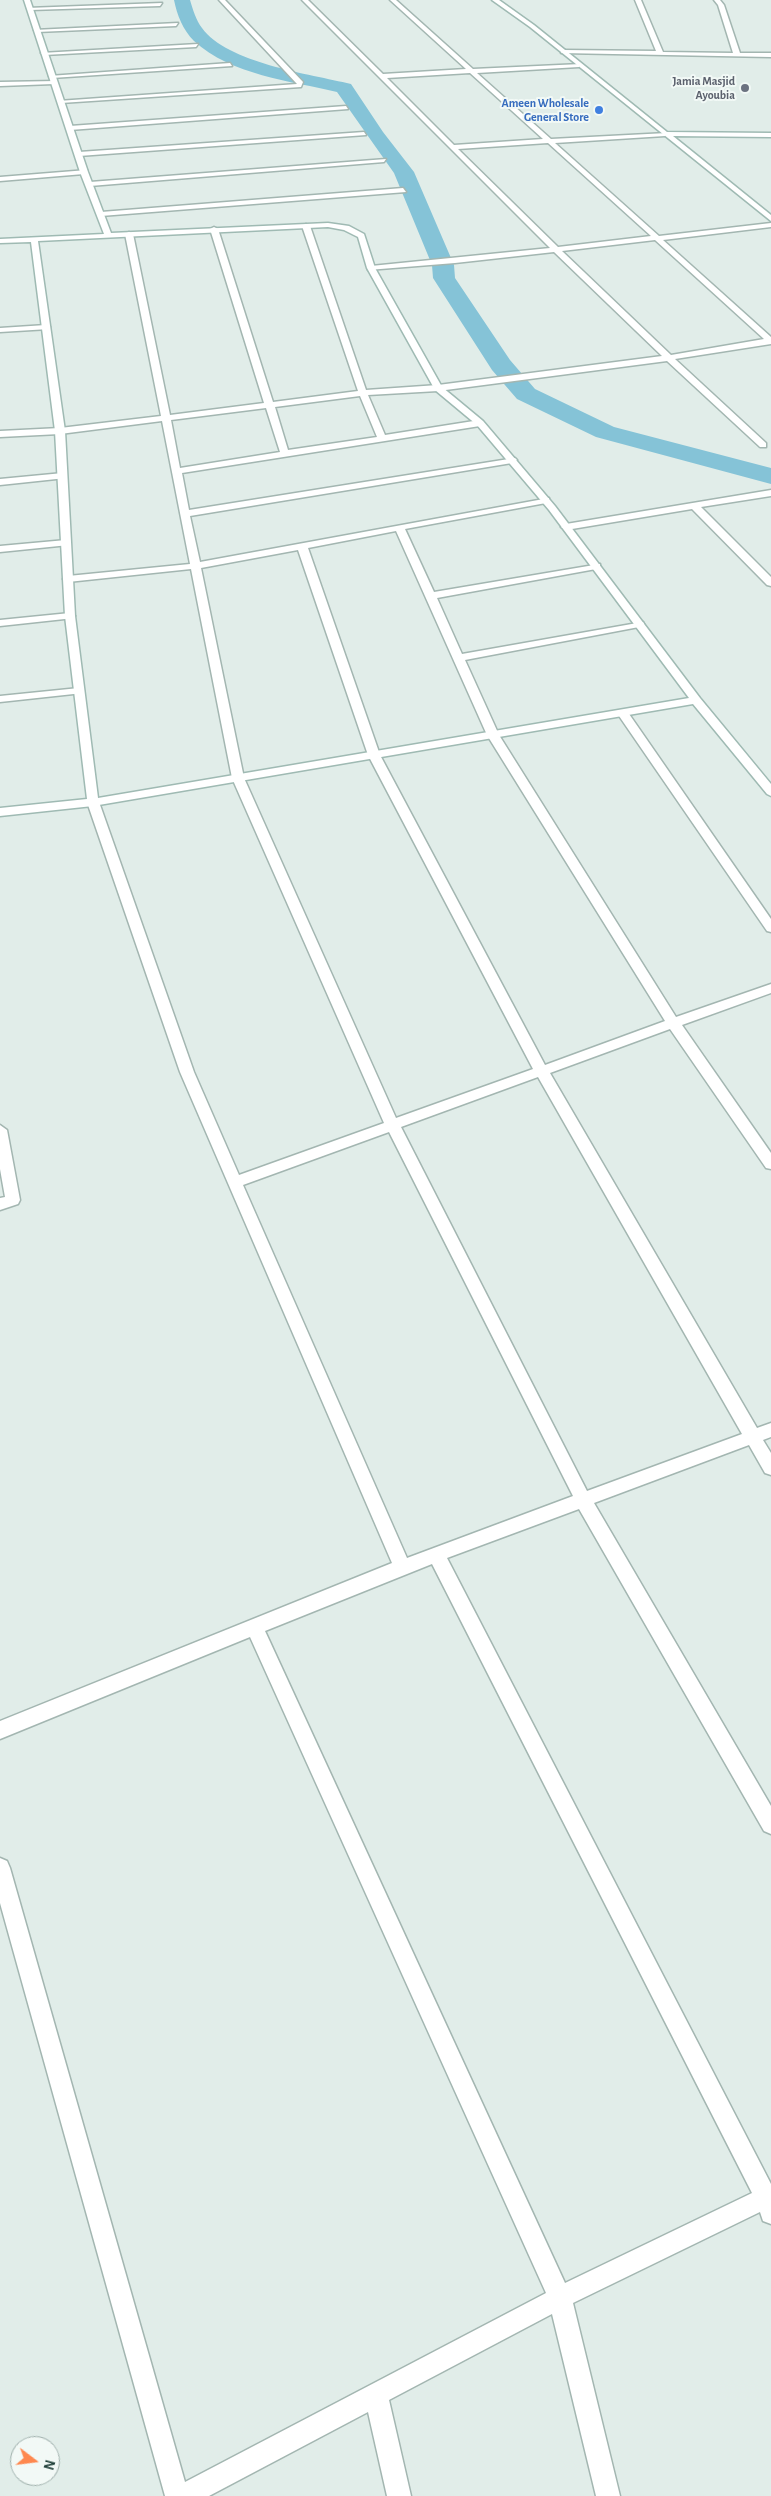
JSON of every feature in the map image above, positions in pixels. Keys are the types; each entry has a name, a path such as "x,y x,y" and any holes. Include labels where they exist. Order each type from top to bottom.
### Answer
{"street":[{"path":"27,0 84,172 108,235"},
{"path":"60,101 292,88 301,83 222,0"},
{"path":"305,0 667,358 763,445"},
{"path":"393,0 771,340"},
{"path":"495,0 563,52 771,219"},
{"path":"638,0 660,53"},
{"path":"717,0 721,4 737,54"},
{"path":"30,8 160,4"},
{"path":"37,30 176,24"},
{"path":"44,53 196,45"},
{"path":"563,52 771,55"},
{"path":"0,84 230,65"},
{"path":"382,76 579,65"},
{"path":"70,128 346,108"},
{"path":"79,154 364,134"},
{"path":"453,147 665,134 771,135"},
{"path":"90,184 384,160"},
{"path":"0,179 84,172"},
{"path":"100,214 403,190"},
{"path":"371,268 455,261 771,225"},
{"path":"306,226 363,393 382,438"},
{"path":"0,241 306,226 346,228 361,236 371,268 438,388 480,423 546,500 696,700 771,792"},
{"path":"214,230 285,454"},
{"path":"129,234 238,778 392,1124 583,1500 771,1824"},
{"path":"34,239 60,431 70,616 93,802 187,1072 402,1567"},
{"path":"0,330 46,327"},
{"path":"0,434 60,431 363,393 438,388 667,358 771,340"},
{"path":"176,471 480,423"},
{"path":"185,514 512,460"},
{"path":"0,482 63,476"},
{"path":"566,526 771,493"},
{"path":"68,579 196,566 546,500"},
{"path":"693,505 771,583"},
{"path":"400,528 493,735 674,1023 771,1164"},
{"path":"0,549 66,543"},
{"path":"302,546 374,755 541,1070 751,1437 771,1468"},
{"path":"431,596 596,566"},
{"path":"0,623 70,616"},
{"path":"458,658 639,624"},
{"path":"0,699 79,691"},
{"path":"0,812 93,802 696,700"},
{"path":"622,713 771,928"},
{"path":"235,1182 771,988"},
{"path":"0,1130 12,1200 0,1204"},
{"path":"0,1730 402,1567 771,1430"},
{"path":"184,2496 601,2276 769,2202 436,1554"},
{"path":"254,1627 560,2298 608,2496"},
{"path":"0,1868 177,2496"},
{"path":"376,2395 398,2496"}],"waterway":[{"path":"182,0 186,15 193,29 200,37 230,56 268,70 344,88 376,136 404,172 443,265 444,278 501,365 526,394 605,432 771,476"}],"place":[{"name":"Jamia Masjid Ayoubia","path":"745,88"},
{"name":"Ameen Wholesale General Store","path":"599,110"}]}
